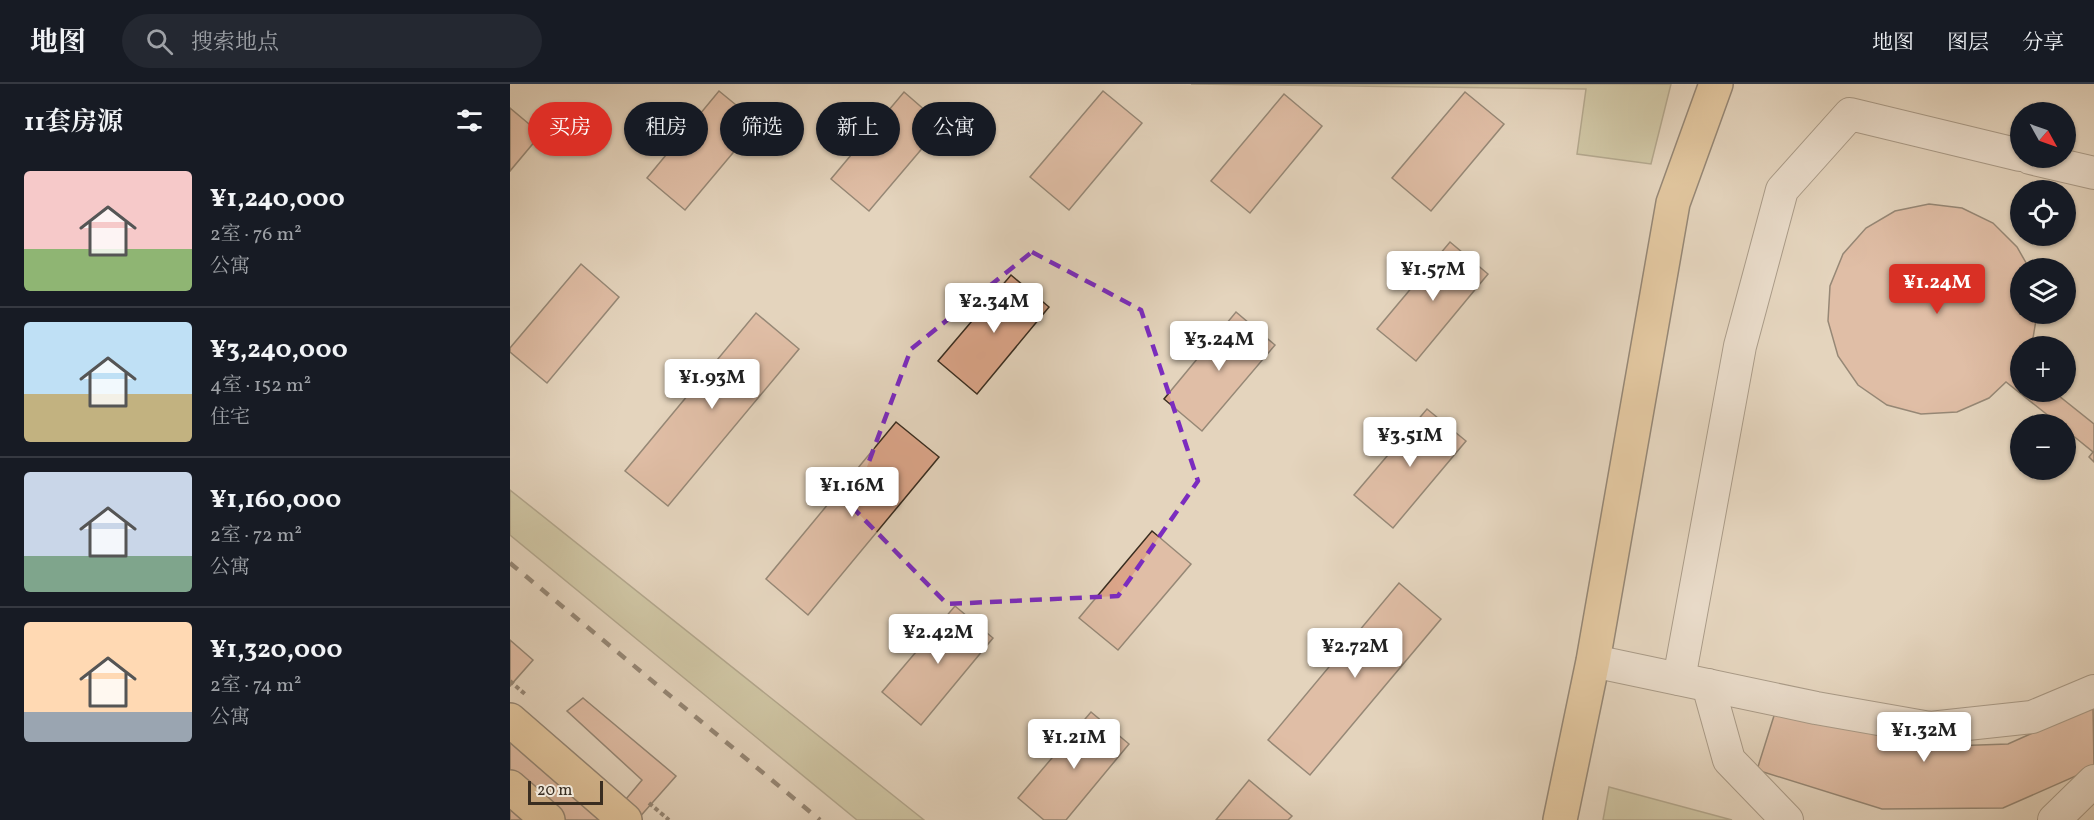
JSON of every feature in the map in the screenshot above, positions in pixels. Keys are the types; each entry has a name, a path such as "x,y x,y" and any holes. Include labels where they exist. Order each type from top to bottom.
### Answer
{"main road":[{"path":"1560,820 1593,661 1673,203 1716,84"},
{"path":"510,720 625,820"},
{"path":"510,788 548,820"}],"lane":[{"path":"1786,820 1729,760 1693,682 1740,346 1782,189 1850,114 2010,153"},
{"path":"2073,168 2094,173"},
{"path":"1593,661 1816,708 1930,728 2032,717 2094,691"},
{"path":"2054,820 2094,781"}],"highlighted area":[{"path":"1032,252 1141,310 1198,481 1118,596 947,604 852,507 911,349"}],"green space":[{"path":"1191,84 1671,84 1651,164 1577,154 1586,89"},
{"path":"510,490 924,820 857,820 510,535"},
{"path":"1609,787 1732,820 1603,820"}],"building":[{"path":"719,91 732,102 720,102 720,156 730,156 685,210 647,178 665,156 708,156 708,104"},
{"path":"1103,91 1142,123 1069,210 1030,177"},
{"path":"904,92 916,102 912,102 912,156 916,156 869,211 831,179 850,156 900,156 900,102 896,102"},
{"path":"1465,92 1504,124 1431,211 1392,178"},
{"path":"1284,94 1322,126 1250,213 1211,181"},
{"path":"510,108 528,123 528,150 510,171"},
{"path":"1929,204 1962,208 1993,223 2010,240 2010,246 2017,247 2023,258 2010,258 2010,324 2035,324 2033,336 2010,336 2010,385 2006,382 1989,398 1957,412 1921,414 1887,405 1858,385 1838,356 1828,321 1830,286 1843,254 1866,228 1895,211"},
{"path":"1450,242 1488,274 1416,361 1377,329"},
{"path":"581,264 619,297 547,383 510,352 510,348"},
{"path":"1011,275 1049,307 977,394 938,361"},
{"path":"1236,312 1275,345 1202,431 1164,399"},
{"path":"756,313 799,349 668,506 625,471"},
{"path":"2031,402 2066,402 2094,424 2094,462 2089,457 2093,452 2076,438 2076,414 2046,414"},
{"path":"1427,409 1466,441 1393,528 1354,495"},
{"path":"896,422 939,457 808,615 766,579"},
{"path":"1152,531 1191,564 1118,650 1079,618"},
{"path":"1399,583 1441,619 1310,775 1268,740"},
{"path":"955,606 993,638 921,725 882,692"},
{"path":"510,640 533,660 510,686"},
{"path":"583,698 676,776 637,820 510,820 510,716 616,811 642,780 567,711"},
{"path":"1778,703 1921,747 2008,744 2093,706 2094,768 2003,808 1882,809 1757,770"},
{"path":"1091,712 1129,744 1066,820 1044,820 1018,798"},
{"path":"1249,780 1292,816 1288,820 1216,820"}],"railway":[{"path":"510,563 820,820"}]}
